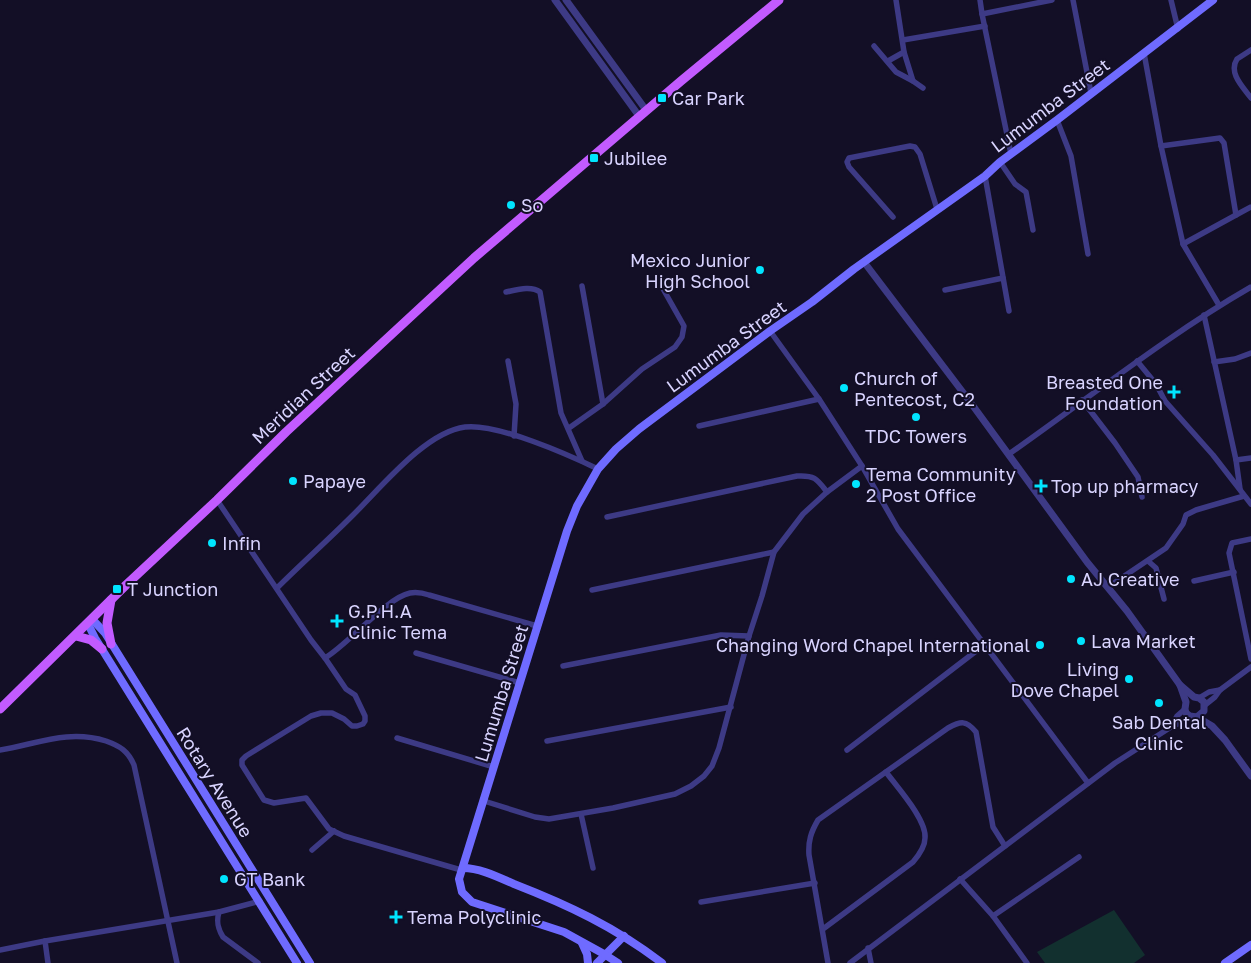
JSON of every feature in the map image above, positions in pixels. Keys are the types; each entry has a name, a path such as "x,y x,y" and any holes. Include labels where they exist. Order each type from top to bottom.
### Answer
{"main road":[{"name":"Meridian Street","path":"0,709 286,432 474,258 643,113 779,0"},
{"name":"Lumumba Street","path":"462,869 567,531 586,489 598,469 616,449 639,429 864,262 985,176 1000,162 1178,29 1213,0"},
{"path":"111,600 108,623 111,644"},
{"name":"Rotary Avenue","path":"90,622 102,630 310,963"},
{"name":"Rotary Avenue","path":"90,622 102,649 297,963"},
{"path":"76,636 91,640 102,649"},
{"path":"222,842 232,836"},
{"path":"618,963 564,932 472,902 466,897 460,886 459,879 462,869 471,868 562,903 624,936 662,963"},
{"path":"597,963 624,936"},
{"path":"580,941 587,954 588,963"},
{"path":"1226,963 1251,945"}],"street":[{"path":"555,0 643,113"},
{"path":"566,0 643,113"},
{"path":"896,0 904,40 904,52 913,81"},
{"path":"980,0 1011,154"},
{"path":"982,14 1052,0"},
{"path":"1073,0 1091,93"},
{"path":"1171,0 1178,29"},
{"path":"904,40 984,26"},
{"path":"874,46 896,72 923,88"},
{"path":"1251,50 1238,58 1234,69 1236,76 1251,98"},
{"path":"888,61 904,52"},
{"path":"1144,54 1161,146 1183,244 1219,305"},
{"path":"1057,120 1071,156 1088,254"},
{"path":"1161,146 1220,138 1223,140 1236,216"},
{"path":"892,217 849,167 847,162 849,158 910,146 915,147 920,154 937,209"},
{"path":"1000,162 1015,184 1026,192 1033,230"},
{"path":"985,176 1009,311"},
{"path":"1183,244 1251,207"},
{"path":"864,262 1087,562 1108,586 1180,685 1197,697 1212,726"},
{"path":"945,290 1003,278"},
{"path":"582,286 603,404"},
{"path":"569,428 603,404 642,370 676,347 682,337 684,326 662,287"},
{"path":"1008,454 1137,361 1219,305 1251,287"},
{"path":"506,292 531,288 537,289 540,292 561,413 582,461"},
{"path":"1204,315 1236,460 1240,490"},
{"path":"770,331 819,399 862,466 898,529 1088,783"},
{"path":"1214,362 1234,359 1251,353"},
{"path":"508,361 516,404 514,436"},
{"path":"1137,361 1156,384 1165,401 1213,455 1251,504"},
{"path":"699,426 819,399"},
{"path":"1082,400 1138,477 1142,497"},
{"path":"277,588 417,452 455,428 468,426 514,436 582,461 598,469"},
{"path":"1236,460 1251,458"},
{"path":"484,801 535,817 549,819 675,794 691,786 704,776 712,766 731,707 749,636 774,552 803,514 827,492 862,466"},
{"path":"607,517 797,476 808,475 816,478 827,492"},
{"path":"1108,586 1166,548 1183,524 1186,515 1196,510 1244,496"},
{"path":"217,500 311,640 346,689 355,694 365,716 363,724 357,726 352,726 344,719 332,713 312,716 246,756 242,760 242,765 264,800 274,803 306,798 322,822 334,832 365,844 462,869"},
{"path":"1251,539 1235,542 1230,546 1229,553 1251,659"},
{"path":"592,590 774,552"},
{"path":"1148,561 1156,568 1164,598"},
{"path":"1194,581 1234,572"},
{"path":"325,658 385,608 401,596 410,593 430,595 537,626"},
{"path":"563,666 721,635 749,636"},
{"path":"847,750 984,645"},
{"path":"416,653 520,683"},
{"path":"850,963 1131,751 1171,727 1194,716 1220,690 1251,667"},
{"path":"1180,685 1185,706 1194,716 1212,726 1225,740 1251,776"},
{"path":"1171,727 1185,706 1197,697 1220,690"},
{"path":"547,741 731,707"},
{"path":"828,963 809,855 808,842 812,830 818,820 958,722 970,725 976,732 993,827 1005,846"},
{"path":"0,750 65,736 83,736 107,742 123,749 130,756 134,765 177,963"},
{"path":"397,738 494,767"},
{"path":"823,929 913,862 920,853 925,838 924,826 886,772"},
{"path":"581,814 593,868"},
{"path":"312,850 334,832"},
{"path":"993,916 1079,857"},
{"path":"960,879 993,916 1027,963"},
{"path":"701,902 815,883"},
{"path":"0,950 219,912 260,902"},
{"path":"219,912 218,926 223,937 258,963"},
{"path":"45,942 48,963"},
{"path":"868,948 871,963"}],"green space":[{"path":"1114,910 1145,955 1134,963 1045,963 1037,952"}],"place":[{"name":"Car Park","path":"662,98"},
{"name":"Jubilee","path":"594,158"},
{"name":"So","path":"511,205"},
{"name":"Mexico Junior High School","path":"760,270"},
{"name":"Church of Pentecost, C2","path":"844,388"},
{"name":"Breasted One Foundation","path":"1174,392"},
{"name":"TDC Towers","path":"916,417"},
{"name":"Papaye","path":"293,481"},
{"name":"Tema Community 2 Post Office","path":"856,484"},
{"name":"Top up pharmacy","path":"1041,486"},
{"name":"Infin","path":"212,543"},
{"name":"AJ Creative","path":"1071,579"},
{"name":"T Junction","path":"117,589"},
{"name":"G.P.H.A Clinic Tema","path":"337,621"},
{"name":"Lava Market","path":"1081,641"},
{"name":"Changing Word Chapel International","path":"1040,645"},
{"name":"Living Dove Chapel","path":"1129,679"},
{"name":"Sab Dental Clinic","path":"1159,703"},
{"name":"GT Bank","path":"224,879"},
{"name":"Tema Polyclinic","path":"396,917"}]}
